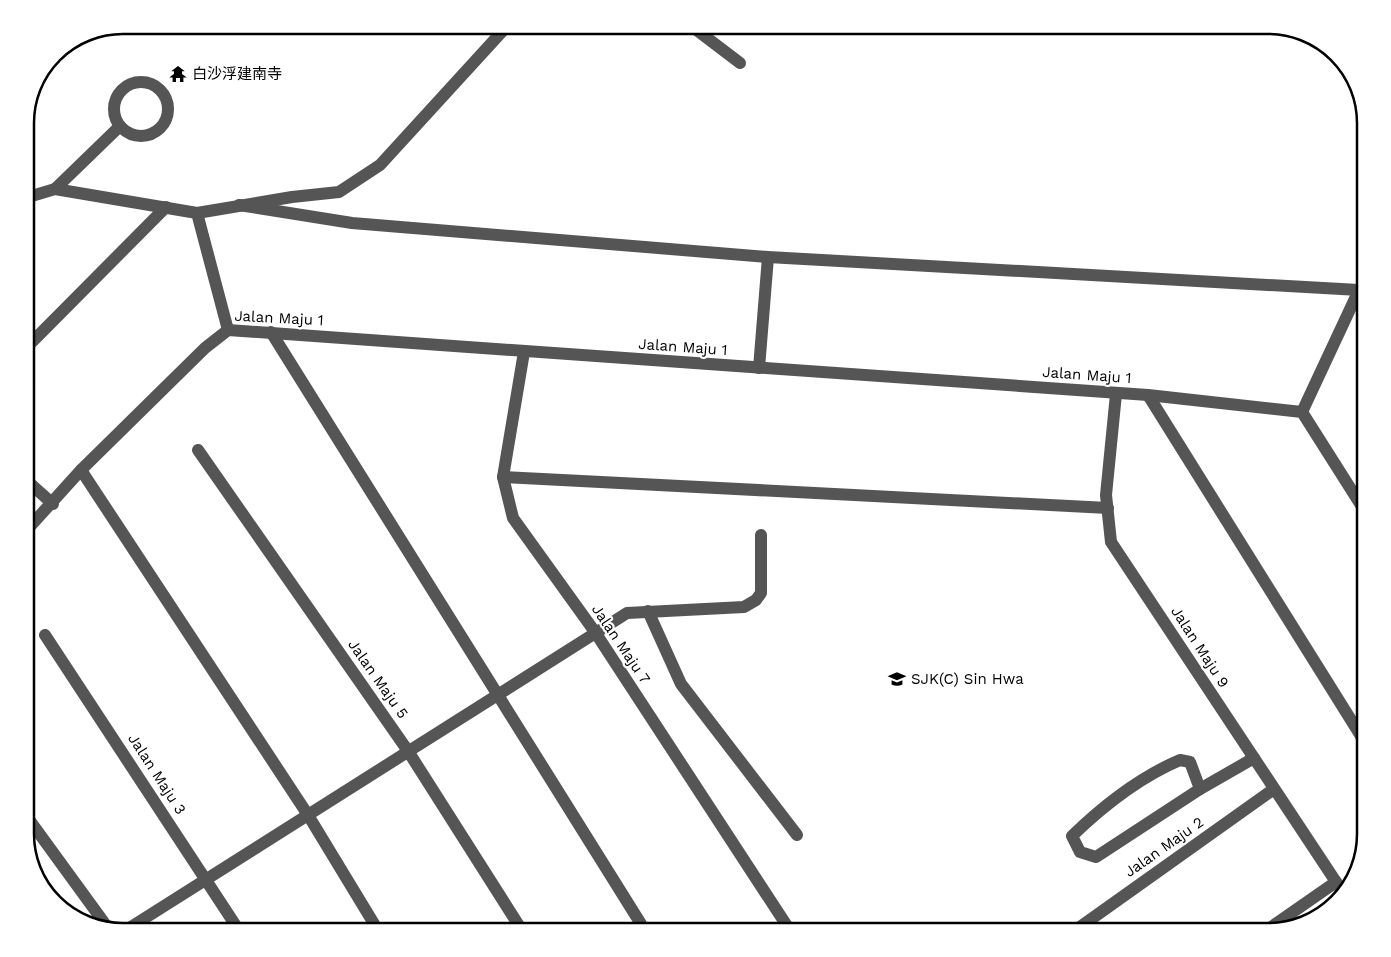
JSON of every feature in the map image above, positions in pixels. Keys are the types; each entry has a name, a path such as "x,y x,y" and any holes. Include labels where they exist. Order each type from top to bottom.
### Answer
{"street":[{"path":"34,195 56,189 197,213 239,205 339,192 380,165 500,34"},
{"path":"702,34 740,64"},
{"path":"133,83 150,84 164,95 168,112 160,128 144,136 135,136 120,126 114,110 119,94 125,87 133,83"},
{"path":"56,189 120,126"},
{"path":"239,205 352,223 768,257 1357,290"},
{"path":"34,340 166,207"},
{"path":"197,213 228,330"},
{"path":"759,368 768,257"},
{"path":"1357,294 1302,412 1357,499"},
{"name":"Jalan Maju 1","path":"34,523 53,504 81,470 205,348 228,330 1148,395 1302,412"},
{"path":"271,332 640,923"},
{"name":"Jalan Maju 7","path":"524,352 503,478 513,518 595,632 785,923"},
{"name":"Jalan Maju 9","path":"1116,394 1106,495 1111,542 1339,887"},
{"path":"1148,395 1357,730"},
{"name":"Jalan Maju 5","path":"198,450 408,751 517,923"},
{"path":"81,470 308,815 374,923"},
{"path":"503,478 1108,508"},
{"path":"34,487 53,504"},
{"path":"137,923 627,613 744,607 756,600 761,592 761,535"},
{"path":"648,611 681,684 796,835"},
{"name":"Jalan Maju 3","path":"45,634 234,923"},
{"path":"1200,789 1190,762 1180,760 1156,770 1072,836 1080,852 1096,857 1200,789 1254,758"},
{"name":"Jalan Maju 2","path":"1086,923 1274,789"},
{"path":"34,826 103,922"},
{"path":"1278,922 1336,882"}],"place":[{"name":"白沙浮建南寺","path":"178,74"},
{"name":"SJK(C) Sin Hwa","path":"897,679"}]}
